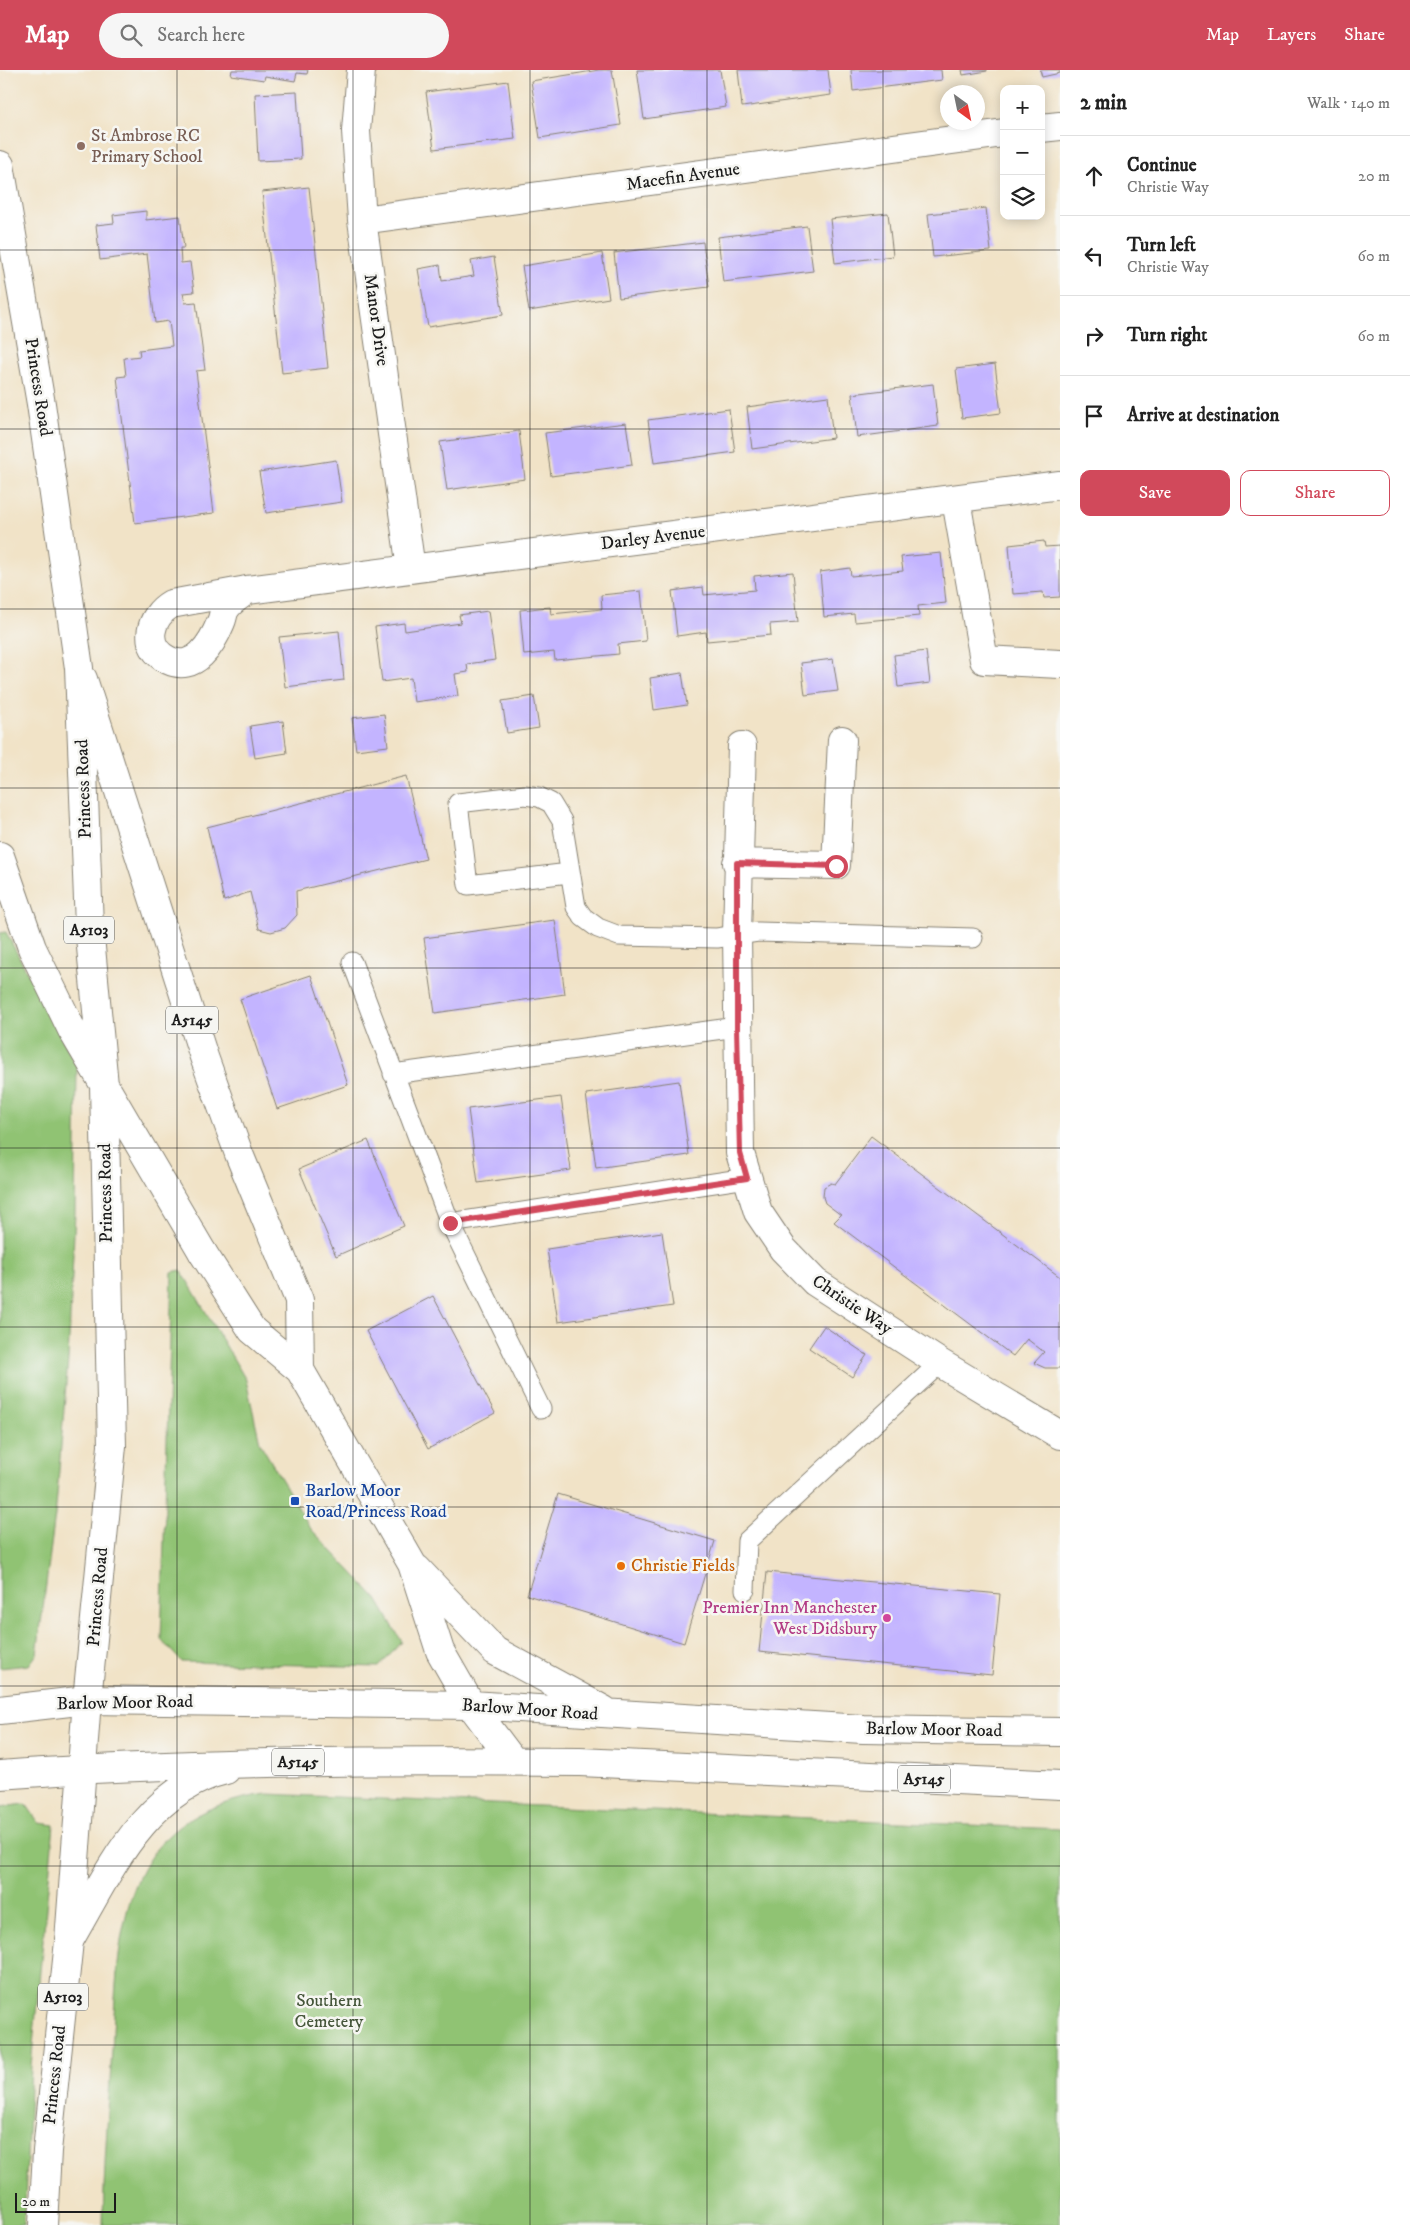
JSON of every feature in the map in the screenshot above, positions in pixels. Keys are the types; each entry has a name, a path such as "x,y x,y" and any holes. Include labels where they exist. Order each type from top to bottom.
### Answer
{"main road":[{"name":"Manor Drive","path":"361,70 356,131 362,220 411,568"},
{"path":"1045,128 1060,126"},
{"name":"Macefin Avenue","path":"362,220 1000,134"},
{"name":"Princess Road","path":"0,165 41,404 79,668 89,926 104,1085 112,1446 87,1700 70,1941 47,2151 43,2225"},
{"name":"Darley Avenue","path":"247,590 956,500 1060,485"},
{"path":"956,500 984,660 1060,664"},
{"name":"A5145","path":"79,668 204,1056 239,1154 299,1300 300,1370"},
{"path":"737,863 836,866 842,740"},
{"name":"Christie Way","path":"742,746 737,863 737,1027 740,1153 758,1212 783,1249 815,1282 940,1363 1060,1436"},
{"name":"A5103","path":"0,856 32,948 72,1030 202,1253"},
{"name":"A5145","path":"202,1253 252,1330 300,1370 412,1564 440,1651 471,1705 513,1761"},
{"name":"A5145","path":"412,1564 495,1651 612,1715"},
{"name":"Barlow Moor Road","path":"0,1710 87,1700 471,1705 863,1729 1057,1731"},
{"name":"A5145","path":"0,1774 269,1762 513,1761 580,1762 1060,1785"},
{"name":"A5145","path":"70,1941 124,1847 153,1812 183,1789 219,1772 244,1765 269,1762"}],"lane":[{"path":"569,873 468,885 458,803 525,795 539,797 551,803 562,821 576,907 583,917 598,928 619,936 717,938 758,932 973,938"},
{"path":"352,962 450,1223 541,1409"},
{"path":"393,1074 737,1027"},
{"path":"450,1223 747,1178"},
{"path":"745,1590 747,1541 940,1363"}],"green space":[{"path":"6,932 77,1067 75,1213 68,1360 56,1507 37,1654 29,1665 0,1668 0,933"},
{"path":"181,1270 246,1380 260,1443 311,1529 377,1599 402,1642 379,1667 182,1662 161,1640 172,1272"},
{"name":"Southern Cemetery","path":"268,1794 1060,1829 1060,2225 103,2225 106,2138 118,1962 125,1922 136,1884 154,1852 181,1825 218,1806"},
{"path":"26,1804 39,1823 54,1825 31,2066 24,2225 0,2225 0,1807"}],"building":[{"path":"232,70 308,70 307,74 297,73 295,81 265,76 264,80 231,75"},
{"path":"599,70 612,70 621,125 540,138 531,81"},
{"path":"637,70 720,70 726,107 644,119"},
{"path":"738,70 828,70 831,95 742,107"},
{"path":"851,70 941,70 942,80 853,91"},
{"path":"962,70 987,70 987,71 963,75"},
{"path":"1040,70 1060,70 1060,73 1042,77"},
{"path":"508,81 515,139 434,149 426,92"},
{"path":"297,92 301,159 258,161 255,94"},
{"path":"309,187 328,368 282,373 262,192"},
{"path":"986,208 991,251 933,257 928,214"},
{"path":"146,211 146,220 180,216 184,248 180,248 181,263 190,262 194,292 183,293 185,303 196,302 205,370 196,371 214,513 135,523 117,377 126,376 124,358 140,356 139,350 172,346 169,321 155,323 147,254 100,260 96,225 114,223 113,215"},
{"path":"888,213 893,256 835,263 830,219"},
{"path":"807,226 813,271 723,282 718,237"},
{"path":"703,242 709,287 619,298 614,253"},
{"path":"602,253 609,298 529,311 522,266"},
{"path":"494,257 503,315 428,327 418,269 440,265 442,281 474,276 471,261"},
{"path":"995,364 1001,413 962,418 956,369"},
{"path":"933,384 938,426 857,437 852,394"},
{"path":"828,396 833,438 752,449 747,407"},
{"path":"729,409 735,452 654,463 648,420"},
{"path":"626,423 632,465 551,476 545,433"},
{"path":"519,431 525,479 447,490 440,442"},
{"path":"336,460 342,502 266,513 259,472"},
{"path":"1044,541 1045,547 1060,546 1060,597 1044,598 1043,592 1013,594 1009,545"},
{"path":"941,553 946,603 918,606 919,616 855,622 854,614 824,617 820,572 850,568 851,576 903,571 901,557"},
{"path":"793,572 798,622 770,624 771,635 707,641 706,632 677,636 672,591 703,587 704,595 755,590 754,576"},
{"path":"641,591 646,641 618,644 619,654 555,660 554,652 524,655 520,610 550,607 551,614 602,609 601,595"},
{"path":"488,611 495,660 467,664 468,672 455,674 458,696 414,702 411,678 382,682 375,627 404,623 405,631 461,623 459,615"},
{"path":"339,631 344,680 285,687 279,637"},
{"path":"926,651 930,683 898,687 894,655"},
{"path":"833,659 838,691 805,695 801,663"},
{"path":"682,673 687,705 654,710 650,678"},
{"path":"534,696 539,728 507,733 502,701"},
{"path":"384,714 388,746 356,750 352,718"},
{"path":"283,721 287,753 255,758 250,726"},
{"path":"406,776 426,859 296,891 297,915 285,928 271,932 259,929 250,892 224,901 207,827"},
{"path":"555,920 565,994 435,1013 424,938"},
{"path":"311,975 348,1085 277,1109 240,999"},
{"path":"679,1081 689,1155 596,1168 586,1094"},
{"path":"561,1097 571,1170 478,1183 468,1109"},
{"path":"871,1136 1060,1277 1060,1368 1045,1368 1034,1363 1044,1352 1027,1339 1013,1356 834,1222 841,1215 825,1203 823,1197 824,1187 831,1183 835,1184"},
{"path":"368,1140 404,1226 336,1256 299,1169"},
{"path":"662,1232 673,1306 558,1322 547,1249"},
{"path":"433,1296 495,1413 428,1449 366,1331"},
{"path":"824,1326 867,1355 852,1377 809,1348"},
{"path":"558,1494 715,1541 684,1643 527,1595"},
{"path":"767,1572 1000,1594 992,1675 759,1652"}],"place":[{"name":"St Ambrose RC Primary School","path":"81,146"},
{"name":"Barlow Moor Road/Princess Road","path":"295,1501"},
{"name":"Christie Fields","path":"621,1566"},
{"name":"Premier Inn Manchester West Didsbury","path":"887,1618"}],"route":[{"path":"450,1223 747,1178 740,1153 737,1027 737,863 836,866"}]}
